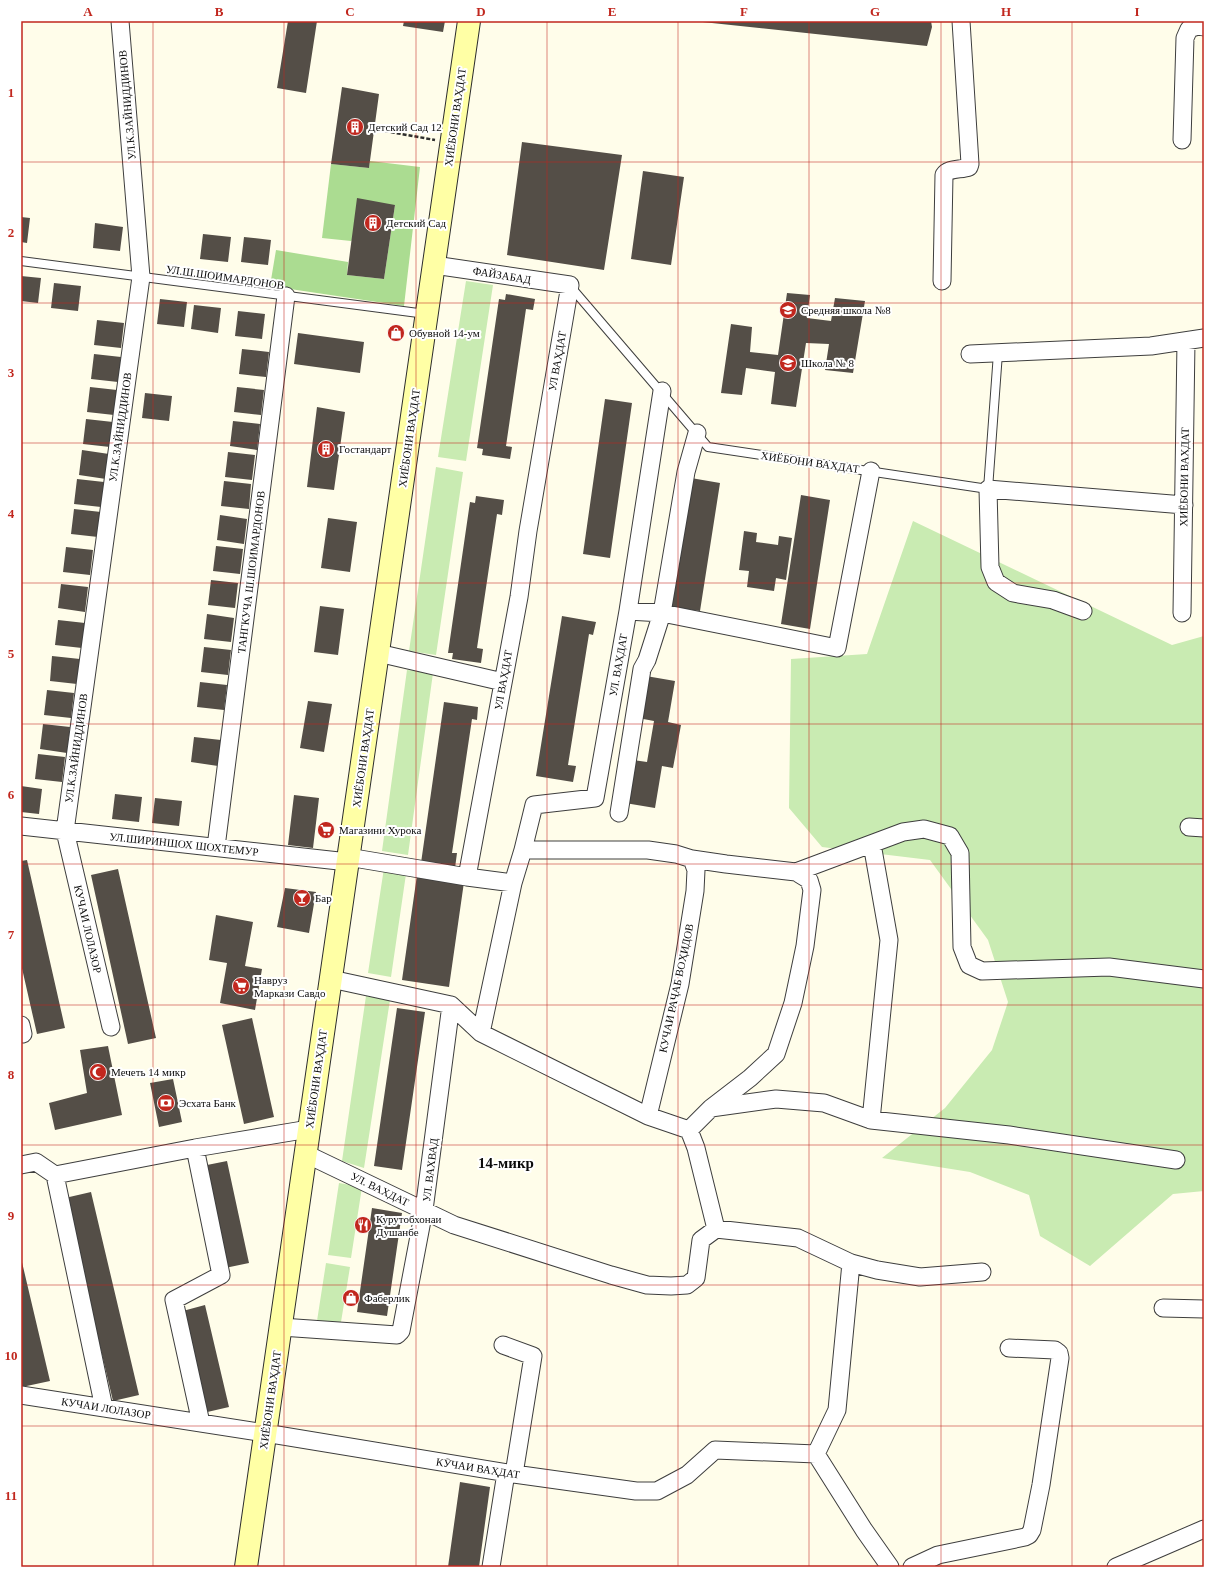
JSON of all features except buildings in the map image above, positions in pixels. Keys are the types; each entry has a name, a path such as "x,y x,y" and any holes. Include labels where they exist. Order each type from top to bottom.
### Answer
{"main road":[{"name":"ХИЁБОНИ ВАҲДАТ","path":"246,1567 469,21"}],"street":[{"name":"УЛ.К.ЗАЙНИДДИНОВ","path":"65,831 141,277 120,21"},
{"path":"942,281 944,175 949,171 968,167 970,164 961,21"},
{"path":"1182,140 1185,38 1196,28"},
{"name":"ФАЙЗАБАД","path":"434,265 570,285"},
{"name":"УЛ ВАҲДАТ","path":"467,877 519,596 528,531 570,285"},
{"name":"ТАНГКУЧА Ш.ШОИМАРДОНОВ","path":"216,847 286,296"},
{"path":"970,354 1151,346 1204,338"},
{"name":"ХИЁБОНИ ВАХДАТ","path":"1182,613 1186,341"},
{"name":"УЛ. ВАХДАТ","path":"513,884 534,805 595,798 628,611 662,391"},
{"path":"619,814 642,669 647,660 662,613 686,472 697,433"},
{"path":"628,611 662,613 837,648 871,471"},
{"path":"1083,611 1053,600 1014,592 996,582 990,567 988,489 1184,505"},
{"path":"378,653 503,682"},
{"name":"УЛ.ШИРИНШОХ ШОХТЕМУР","path":"21,826 216,847 348,859"},
{"path":"796,872 903,832 924,829 950,836 960,853 962,947 969,965 982,971 1109,967 1204,979"},
{"name":"КУЧАИ ЛОЛАЗОР","path":"65,831 111,1027"},
{"path":"871,1120 889,940 872,844"},
{"path":"523,850 648,850 676,854 692,859 796,872 809,880 812,890 805,946 793,1004 776,1054 750,1078 711,1108 689,1130"},
{"path":"348,859 513,884 481,1033"},
{"name":"КУЧАИ РАҶАБ ВОҲИДОВ","path":"648,1116 681,976 695,891 696,870 692,859"},
{"path":"331,979 451,1005 481,1033 648,1116 689,1130 696,1148 716,1229 798,1238 851,1262 876,1270 920,1277 982,1272"},
{"name":"УЛ. ВАХВАД","path":"281,1327 399,1335 424,1210 451,1005"},
{"path":"711,1108 776,1099 816,1102 824,1103 871,1120 1009,1135 1176,1160"},
{"path":"21,1165 36,1162 56,1175 192,1149 309,1129"},
{"path":"192,1149 220,1275 174,1300 197,1422"},
{"name":"УЛ. ВАХДАТ","path":"306,1154 454,1225 647,1285 687,1285 696,1278 701,1240 716,1229"},
{"path":"56,1175 104,1408"},
{"path":"851,1262 837,1410 816,1454 864,1530 890,1567"},
{"path":"1163,1308 1204,1309"},
{"path":"491,1567 533,1356 503,1345"},
{"path":"912,1567 938,1555 1024,1537 1029,1535 1032,1530 1041,1485 1060,1358 1059,1353 1055,1350 1009,1348"},
{"name":"КУЧАИ ЛОЛАЗОР","path":"21,1395 266,1433"},
{"name":"КӮЧАИ ВАҲДАТ","path":"266,1433 510,1474 636,1491 657,1491 687,1475 715,1450 816,1454"},
{"path":"1116,1567 1204,1529"}],"lane":[{"name":"УЛ.Ш.ШОИМАРДОНОВ","path":"21,261 426,314"},
{"name":"ХИЁБОНИ ВАХДАТ","path":"570,285 662,391 708,447 988,489"},
{"path":"988,489 998,353"}],"path":[{"path":"379,130 451,143"}],"green space":[{"path":"370,161 420,167 404,306 270,286 276,250 348,262 347,275 384,279 395,205 351,241 322,238 331,164 369,168"},
{"path":"466,281 493,285 466,461 438,457"},
{"path":"436,467 463,472 436,655 409,651"},
{"path":"913,521 1172,645 1204,636 1204,1191 1173,1194 1090,1266 1040,1236 1029,1195 970,1172 882,1158 945,1108 992,1050 1008,1002 988,940 930,860 822,847 789,808 791,659 867,654"},
{"path":"407,670 433,673 408,855 382,851"},
{"path":"384,868 406,874 391,977 368,973"},
{"path":"366,996 390,1000 364,1168 342,1161"},
{"path":"339,1183 362,1187 351,1258 328,1255"},
{"path":"326,1263 350,1267 341,1322 317,1321"}],"place":[{"name":"Детский Сад 12","path":"355,127"},
{"name":"Детский Сад","path":"373,223"},
{"name":"Средняя школа №8","path":"788,310"},
{"name":"Обувной 14-ум","path":"396,333"},
{"name":"Школа № 8","path":"788,363"},
{"name":"Гостандарт","path":"326,449"},
{"name":"Магазини Хурока","path":"326,830"},
{"name":"Бар","path":"302,898"},
{"name":"Навруз Маркази Савдо","path":"241,986"},
{"name":"Мечеть 14 микр","path":"98,1072"},
{"name":"Эсхата Банк","path":"166,1103"},
{"name":"Курутобхонаи Душанбе","path":"363,1225"},
{"name":"Фаберлик","path":"351,1298"}],"district":[{"name":"14-микр","path":"506,1163"}]}
